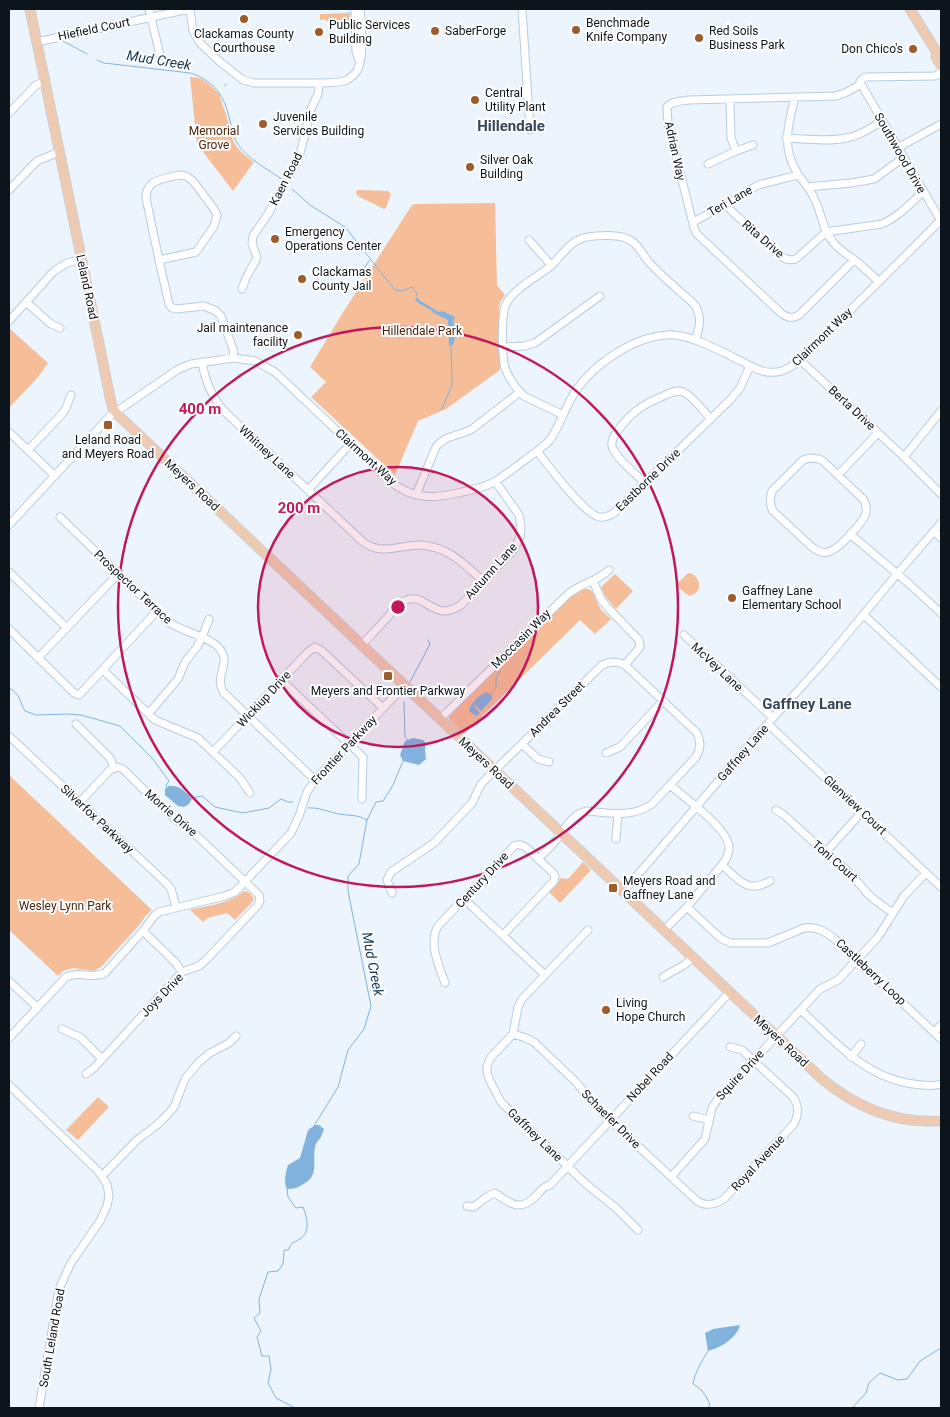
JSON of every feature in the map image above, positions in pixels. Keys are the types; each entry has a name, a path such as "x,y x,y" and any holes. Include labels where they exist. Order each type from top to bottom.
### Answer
{"main road":[{"name":"Leland Road","path":"30,9 111,402 115,412"},
{"path":"910,9 939,53 936,57 941,65"},
{"name":"Meyers Road","path":"115,412 361,646 834,1089 864,1107 898,1118 918,1121 941,1121"}],"street":[{"path":"149,9 160,55"},
{"name":"Hiefield Court","path":"37,42 189,9"},
{"path":"189,9 193,31 200,43 219,62 243,80 254,84 340,82 348,79 357,71 361,56 360,9"},
{"path":"355,9 356,52 359,63"},
{"path":"522,9 530,130"},
{"name":"Adrian Way","path":"854,260 803,312 788,318 742,278 697,234 692,222 672,141 667,107 670,104 682,101 836,96 848,92 861,84 862,78 866,77 936,76 941,73"},
{"path":"9,113 36,85 45,82"},
{"name":"Kaen Road","path":"242,289 257,257 252,244 253,236 289,178 298,159 311,109 318,94 319,82"},
{"name":"Southwood Drive","path":"861,84 941,221"},
{"path":"795,97 786,138 789,154 798,175 808,186 815,198 826,232 834,244 879,282"},
{"path":"730,99 731,138 736,152"},
{"path":"786,138 848,138 864,132 882,121"},
{"path":"903,145 941,124"},
{"path":"708,164 753,145"},
{"path":"9,190 36,161 59,152"},
{"path":"808,186 851,183 874,179 903,158"},
{"path":"159,260 196,252 216,222 217,215 214,209 193,181 186,176 179,175 156,181 150,184 146,190 146,198 159,260 169,304 176,310 199,306 216,311 221,316 233,349 234,358"},
{"name":"Teri Lane","path":"692,222 758,185 798,175"},
{"path":"826,232 882,224 896,217 923,192"},
{"name":"Rita Drive","path":"725,205 784,259 796,258 826,232"},
{"name":"Clairmont Way","path":"115,412 177,370 191,364 234,358 255,361 275,372 395,484 416,495 429,497 445,496 480,488 495,482 549,441 573,395 585,379 602,363 620,352 649,339 667,334 685,336 762,371 774,373 787,370 800,360 941,221"},
{"path":"563,415 529,399 520,392 506,370 503,313 506,302 513,294 551,265 570,245 582,238 619,236 630,239 638,245 649,262 696,305 700,321 695,340"},
{"path":"529,240 551,265"},
{"path":"9,322 54,271 66,263 82,259"},
{"path":"504,347 524,346 535,343 600,296"},
{"path":"26,302 51,324 60,328"},
{"name":"Berta Drive","path":"800,360 904,456"},
{"name":"Whitney Lane","path":"202,362 208,386 216,402 224,412 367,545 377,549 420,545 439,549 453,555 483,581"},
{"name":"Eastborne Drive","path":"537,450 570,493 598,517 609,516 735,394 750,366"},
{"path":"645,483 617,456 612,447 613,436 629,416 645,404 678,391 688,394 711,419"},
{"path":"416,495 436,447 441,442 448,437 472,429 520,392"},
{"path":"28,450 62,414 71,396"},
{"path":"941,411 904,456 941,494"},
{"path":"9,525 115,412"},
{"path":"9,432 55,476"},
{"path":"838,475 878,433"},
{"path":"308,490 351,443"},
{"path":"819,459 838,475 864,500 866,512 864,518 850,534 834,550 826,553 817,551 773,511 770,497 772,491 803,460 819,459"},
{"name":"Autumn Lane","path":"361,646 397,606 406,600 416,599 425,602 438,611 450,611 461,605 514,549 521,532 519,515 495,482"},
{"name":"Prospector Terrace","path":"60,517 157,612 173,625 218,646 222,652 224,664 220,677 223,692 315,780"},
{"name":"Gaffney Lane","path":"623,892 770,721 824,662 941,522"},
{"path":"934,531 941,538"},
{"path":"850,534 941,614"},
{"name":"Moccasin Way","path":"440,719 568,594 582,584 602,577 609,570"},
{"path":"9,572 67,628"},
{"path":"38,658 118,574"},
{"path":"538,859 558,838 565,827 582,812 631,813 643,810 652,804 696,757 699,749 700,742 696,733 625,665 640,647 639,640 608,608 601,599 593,581"},
{"path":"9,629 74,693 79,695 157,612"},
{"path":"864,615 941,687"},
{"path":"149,713 178,679 185,662 197,647 209,619"},
{"name":"McVey Lane","path":"684,635 770,721"},
{"name":"Wickiup Drive","path":"213,752 308,652 315,647 322,651 383,708"},
{"name":"Andrea Street","path":"392,893 388,882 389,874 434,843 472,803 482,784 494,771 602,665 616,662 625,665"},
{"path":"103,670 160,723 194,735 240,778 250,793"},
{"path":"281,680 363,757 362,799"},
{"name":"Frontier Parkway","path":"37,1007 62,980 74,974 80,973 92,976 103,974 159,912 235,892 290,833 299,816 306,792 315,780 404,686"},
{"path":"606,753 620,747 664,701"},
{"name":"Glenview Court","path":"770,721 941,887"},
{"path":"76,724 110,758 114,768 105,774 80,802"},
{"name":"Silverfox Parkway","path":"9,736 167,884 171,889 176,907"},
{"path":"522,744 538,759 549,762"},
{"name":"Morrie Drive","path":"114,768 123,769 176,820 194,833 259,895 260,899"},
{"path":"664,930 687,907 722,865 729,847 725,835 718,826 670,785"},
{"name":"Toni Court","path":"776,810 846,869 867,892 893,913"},
{"path":"824,852 862,812"},
{"path":"616,839 618,813"},
{"name":"Century Drive","path":"446,983 435,949 434,937 438,926 518,844 522,845 555,876 554,881 503,935"},
{"path":"722,865 744,884 756,887 770,881"},
{"name":"Squire Drive","path":"671,1177 702,1145 714,1104 820,989 838,980 882,933 908,892 926,873"},
{"name":"Joys Drive","path":"86,1074 94,1068 182,972 199,966 203,962 258,905 260,899"},
{"path":"464,899 545,975"},
{"name":"Castleberry Loop","path":"687,907 727,942 738,944 763,944 810,927 824,931 857,959 941,1039"},
{"name":"Gaffney Lane","path":"588,930 522,999 518,1007 512,1034 488,1061 487,1072 501,1102 586,1184 617,1208 638,1230"},
{"path":"143,931 176,962 182,972"},
{"path":"663,977 693,958"},
{"path":"9,981 37,1007 9,1038"},
{"name":"Nobel Road","path":"468,1206 473,1207 480,1204 491,1194 495,1193 510,1204 521,1206 531,1202 730,992"},
{"path":"802,1010 851,1057 880,1075 901,1082 926,1085 941,1084"},
{"path":"934,1032 941,1025"},
{"path":"62,1029 80,1037 102,1059"},
{"name":"Schaefer Drive","path":"512,1034 534,1042 576,1082 610,1120 671,1177 696,1200 709,1205"},
{"path":"9,1085 102,1176 137,1140 157,1125 174,1107 185,1079 199,1062 236,1036"},
{"path":"851,1057 861,1044"},
{"path":"730,1047 742,1050 754,1060"},
{"name":"Royal Avenue","path":"709,1205 724,1199 794,1124 798,1113 798,1107 793,1097 754,1060"},
{"path":"693,1116 709,1120"},
{"name":"South Leland Road","path":"39,1408 59,1289 72,1263 100,1221 107,1206 108,1189 102,1176"}],"green space":[{"path":"350,12 350,30 346,30 344,21 320,20 320,14"},
{"name":"Memorial Grove","path":"190,77 203,80 220,95 236,146 254,162 233,191 197,144"},
{"path":"357,190 388,191 391,194 384,209 358,196"},
{"name":"Hillendale Park","path":"495,203 497,285 505,295 500,302 499,308 500,370 446,409 418,421 395,475 311,397 326,382 310,367 412,205"},
{"path":"9,328 48,363 38,377 9,408"},
{"path":"690,573 697,578 699,589 689,596 677,584"},
{"path":"615,574 633,591 616,609 605,596 601,587"},
{"path":"584,589 592,591 601,610 611,619 595,634 580,620 464,734 449,719 449,714 573,594"},
{"name":"Wesley Lynn Park","path":"9,775 152,910 101,967 94,971 73,968 63,971 58,976 9,930"},
{"path":"583,862 591,870 560,903 549,892 558,883 560,878 568,879"},
{"path":"244,891 253,896 254,900 235,920 227,913 208,918 203,922 190,910 232,899"},
{"path":"98,1097 109,1107 78,1140 66,1130"}],"water":[{"path":"417,297 439,312 443,311 455,317 453,323 457,326 453,345 450,346 449,344 448,320 415,301"},
{"path":"486,692 493,698 481,711 474,706 480,713 476,716 469,711 470,708 475,700"},
{"path":"413,738 423,740 426,743 426,759 419,765 403,761 400,755 405,741"},
{"path":"169,786 176,786 185,791 192,799 189,804 184,807 178,806 165,795 165,789"},
{"path":"315,1125 319,1125 324,1129 315,1147 314,1169 311,1178 302,1185 287,1189 285,1180 288,1165 300,1158 308,1130"},
{"path":"740,1325 727,1342 718,1348 708,1351 705,1333 713,1329"}],"waterway":[{"name":"Mud Creek","path":"25,9 31,36"},
{"name":"Mud Creek","path":"63,41 87,54"},
{"name":"Mud Creek","path":"97,60 104,63 190,73 206,80 217,90 225,104 237,143 252,159 283,180"},
{"name":"Mud Creek","path":"292,189 310,205 345,227 395,290 402,291 412,287 417,296"},
{"path":"362,271 370,260"},
{"name":"Mud Creek","path":"442,409 452,385 451,347"},
{"name":"Mud Creek","path":"410,682 430,644 428,640"},
{"path":"490,694 496,688 496,678 501,670"},
{"path":"9,688 18,695 25,711 36,715 81,715 120,726 152,758 169,781 166,785 167,788"},
{"name":"Mud Creek","path":"404,702 405,737 408,740"},
{"name":"Mud Creek","path":"314,1126 338,1087 348,1050 364,1029 371,1006 348,891 348,876 359,864 367,820 376,802 383,801 393,785 403,761"},
{"path":"191,798 202,796 215,807 243,813 269,808 281,799 293,802"},
{"path":"308,808 356,816 367,820"},
{"name":"Mud Creek","path":"288,1187 288,1197 296,1208 303,1207 307,1220 306,1232 300,1239 292,1243 288,1250 284,1250 283,1264 278,1271 268,1272 259,1299 260,1313 254,1318 261,1331 257,1337 262,1356 269,1356 271,1369 268,1383 276,1398 295,1408"},
{"path":"852,1408 866,1393 869,1383 880,1373 898,1380 907,1379 920,1361 941,1348"},
{"path":"708,1351 697,1371 693,1384 705,1395 710,1405 708,1408"}],"place":[{"name":"Clackamas County Courthouse","path":"244,19"},
{"name":"Benchmade Knife Company","path":"576,30"},
{"name":"SaberForge","path":"435,31"},
{"name":"Public Services Building","path":"319,32"},
{"name":"Red Soils Business Park","path":"699,38"},
{"name":"Don Chico's","path":"913,49"},
{"name":"Central Utility Plant","path":"475,100"},
{"name":"Juvenile Services Building","path":"263,124"},
{"name":"Silver Oak Building","path":"470,167"},
{"name":"Emergency Operations Center","path":"275,239"},
{"name":"Clackamas County Jail","path":"302,279"},
{"name":"Jail maintenance facility","path":"298,335"},
{"name":"Leland Road and Meyers Road","path":"108,425"},
{"name":"Gaffney Lane Elementary School","path":"732,598"},
{"name":"Meyers and Frontier Parkway","path":"388,676"},
{"name":"Meyers Road and Gaffney Lane","path":"613,888"},
{"name":"Living Hope Church","path":"606,1010"}],"district":[{"name":"Hillendale","path":"511,126"},
{"name":"Gaffney Lane","path":"807,704"}]}
